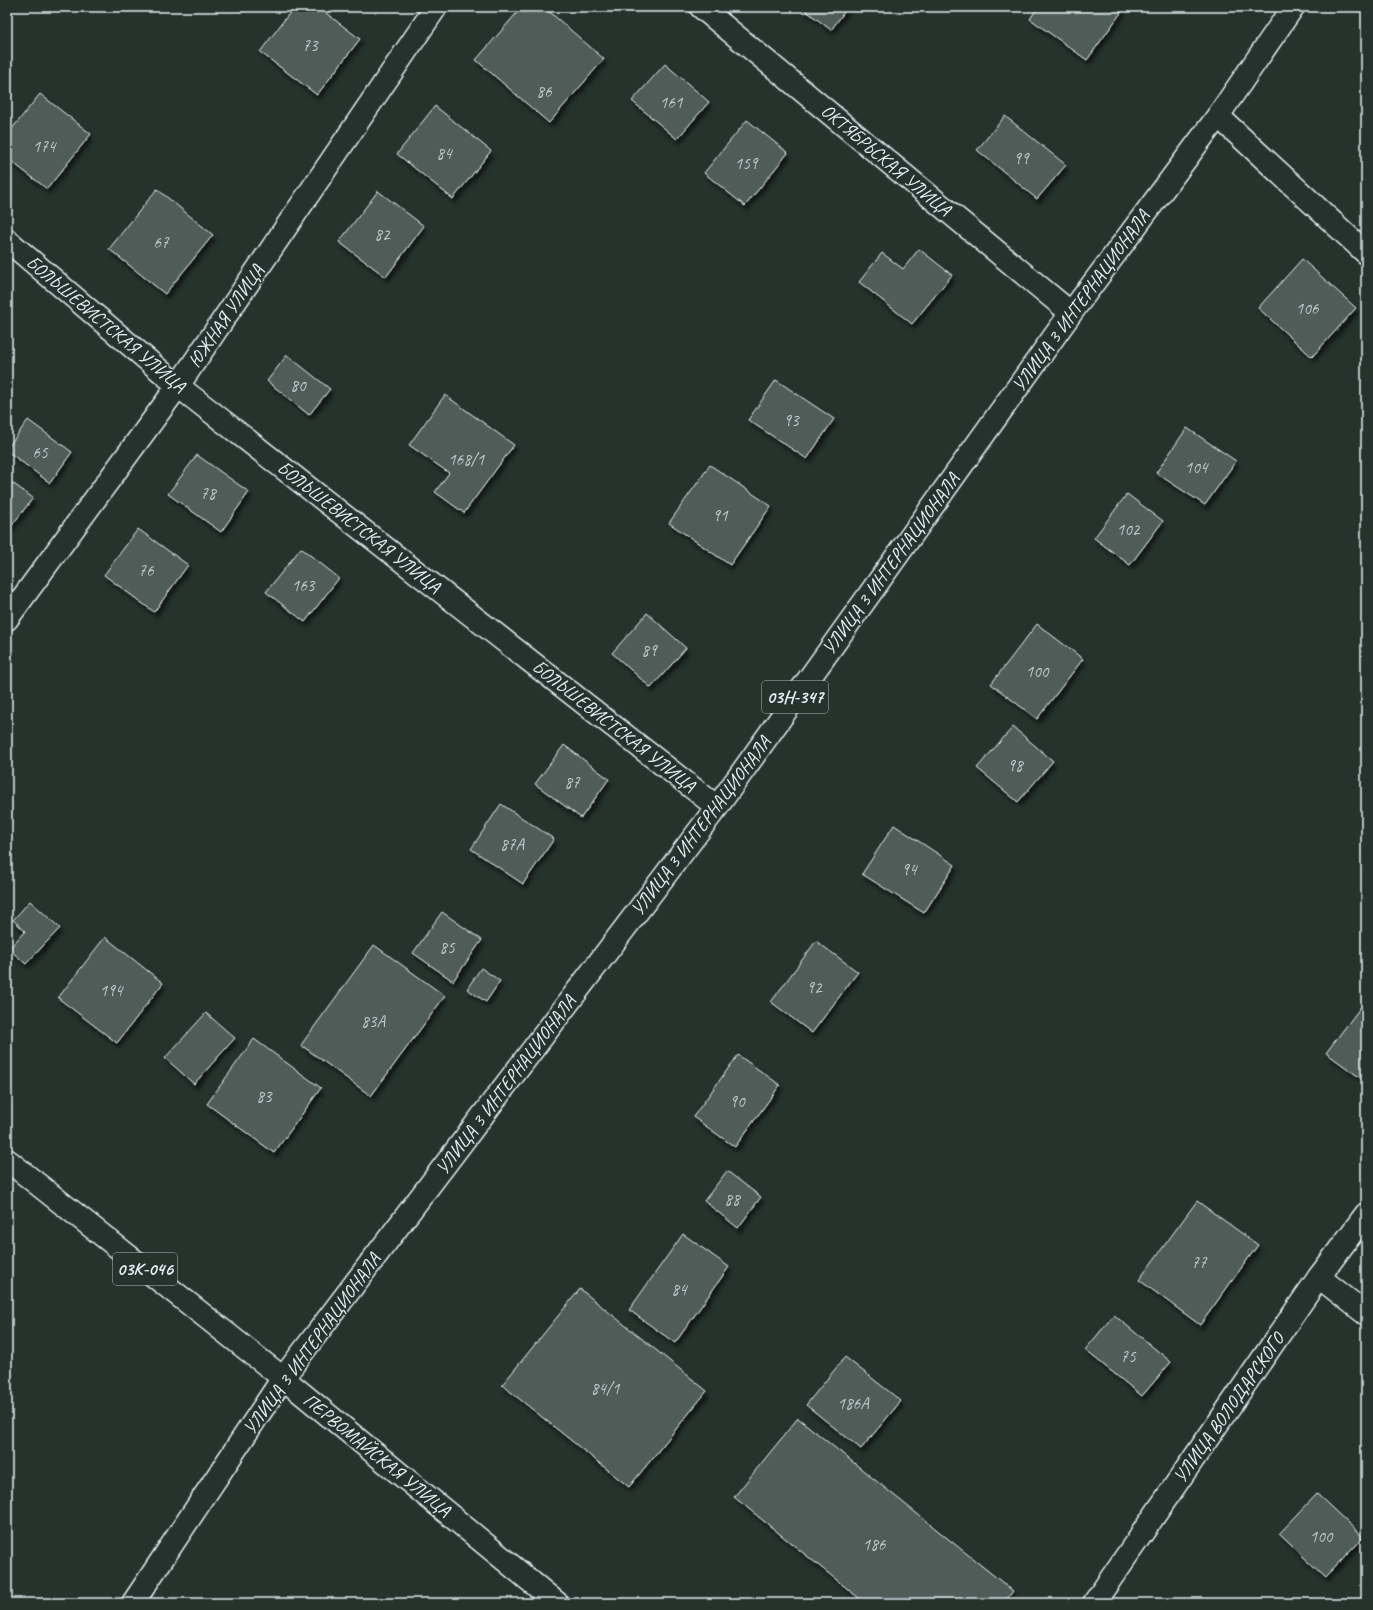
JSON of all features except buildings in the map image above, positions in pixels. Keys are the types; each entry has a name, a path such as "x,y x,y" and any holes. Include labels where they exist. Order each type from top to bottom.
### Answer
{"street":[{"name":"ЮЖНАЯ УЛИЦА","path":"7,619 178,386 436,7"},
{"name":"ОКТЯБРЬСКАЯ УЛИЦА","path":"701,7 1071,313"},
{"name":"УЛИЦА 3 ИНТЕРНАЦИОНАЛА","path":"133,1603 283,1378 717,807 1071,313 1218,116 1293,7"},
{"path":"1218,116 1366,253"},
{"name":"БОЛЬШЕВИСТСКАЯ УЛИЦА","path":"7,240 178,386 717,807"},
{"name":"ПЕРВОМАЙСКАЯ УЛИЦА","path":"7,1160 283,1378 557,1603"},
{"name":"УЛИЦА ВОЛОДАРСКОГО","path":"1094,1603 1319,1278 1366,1214"},
{"path":"1319,1278 1366,1314"}]}
